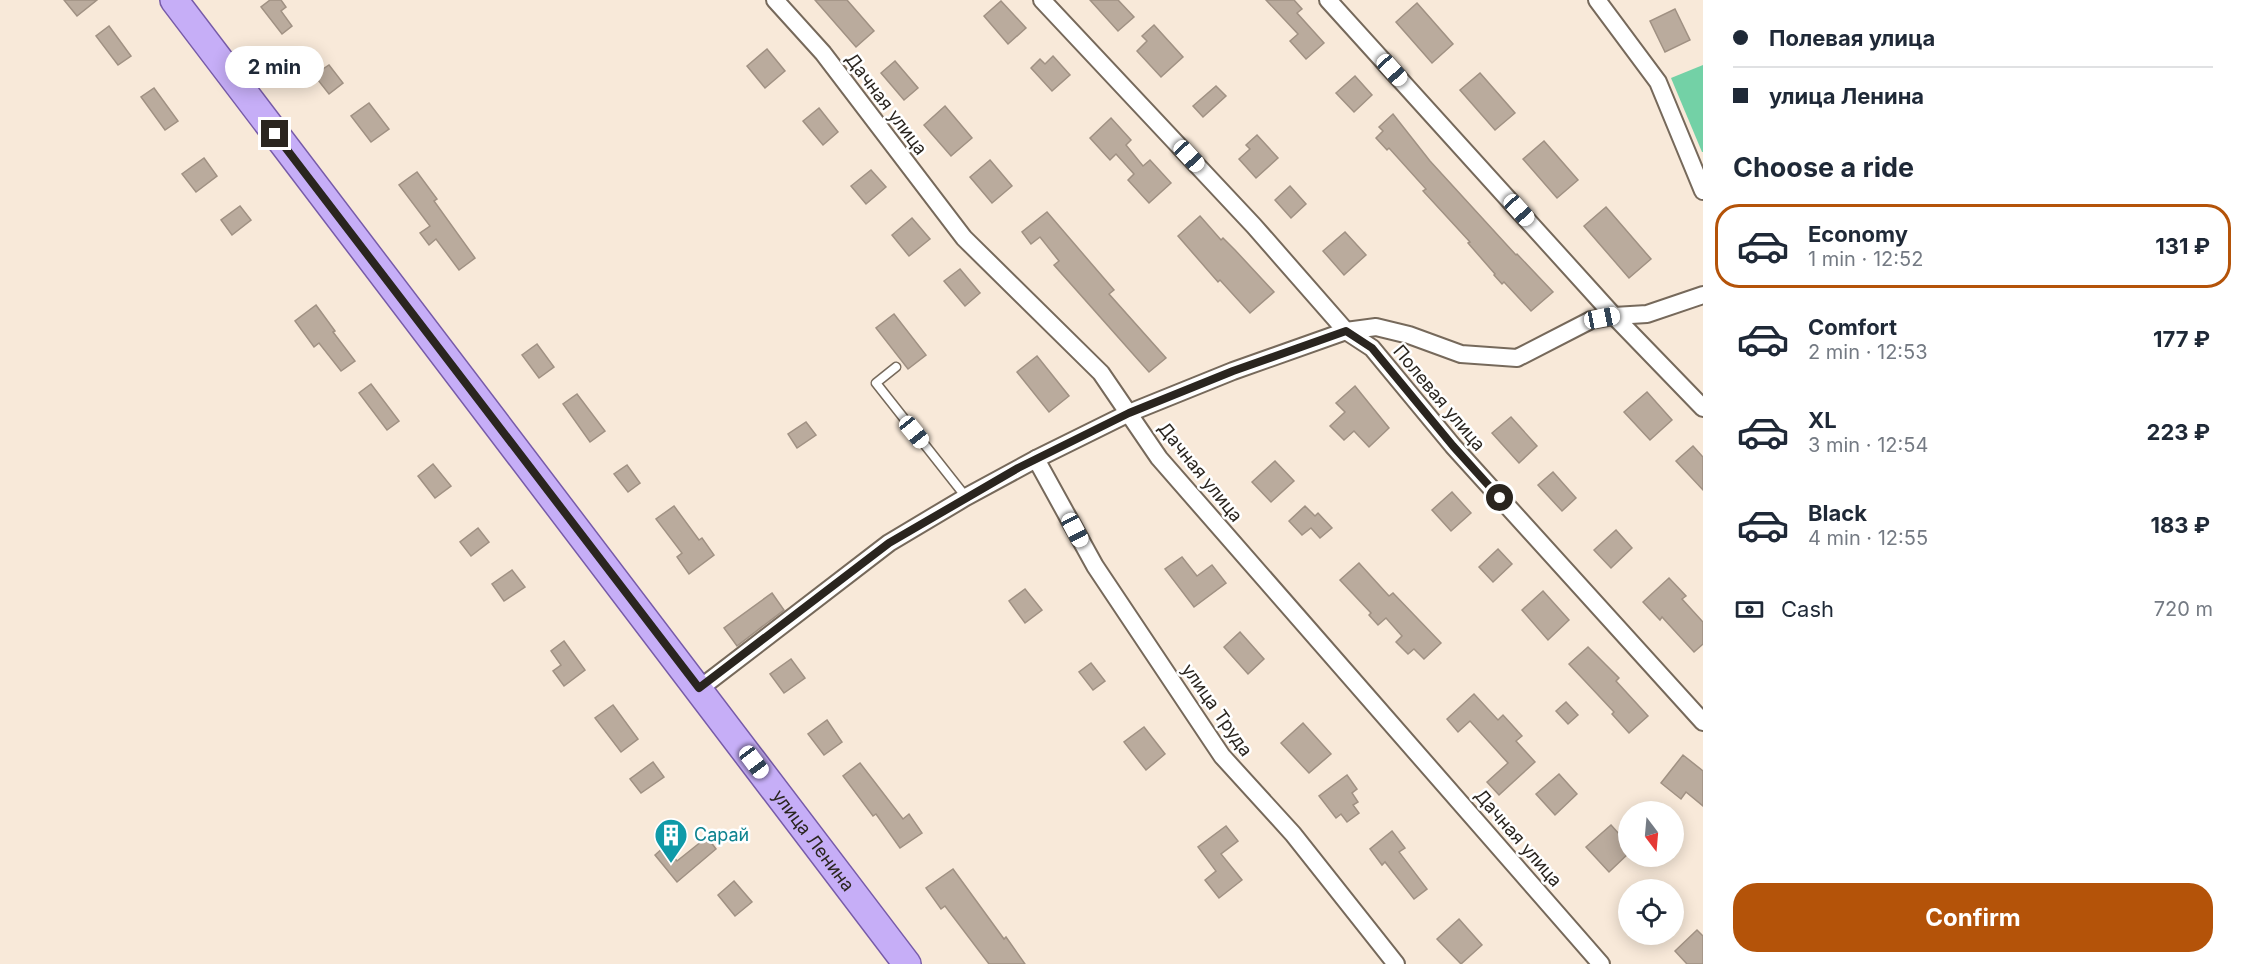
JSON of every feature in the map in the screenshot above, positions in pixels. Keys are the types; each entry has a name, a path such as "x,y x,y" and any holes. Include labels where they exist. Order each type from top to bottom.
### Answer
{"main road":[{"name":"улица Ленина","path":"174,0 907,964"}],"street":[{"name":"Дачная улица","path":"775,0 823,53 964,238 1101,373 1159,458 1601,964"},
{"name":"Полевая улица","path":"1042,0 1254,226 1346,331 1372,348 1453,446 1703,722"},
{"path":"1328,0 1614,316 1703,408"},
{"path":"1597,0 1658,82 1703,191"},
{"path":"699,688 889,543 966,497 1129,413 1233,371 1346,331 1376,327 1409,335 1461,354 1517,358 1591,320 1647,314 1703,295"},
{"name":"улица Труда","path":"1036,459 1095,566 1222,756 1293,834 1396,964"}],"lane":[{"path":"896,367 876,383 966,497"}],"green space":[{"path":"1703,65 1703,152 1702,152 1671,78"}],"building":[{"path":"64,0 97,0 77,16"},
{"path":"270,0 281,0 286,7 281,11 292,26 282,34 261,7"},
{"path":"815,0 847,0 874,31 856,47"},
{"path":"1090,0 1118,0 1134,17 1118,31"},
{"path":"1266,0 1294,0 1302,9 1297,13 1324,43 1306,59 1290,41 1298,34"},
{"path":"1001,1 1026,28 1008,44 984,16"},
{"path":"1417,3 1453,44 1432,63 1396,22"},
{"path":"1675,9 1690,40 1665,52 1650,21"},
{"path":"1154,25 1183,57 1161,77 1137,51 1147,41 1142,36"},
{"path":"109,26 131,56 118,65 96,36"},
{"path":"767,49 785,71 765,88 747,66"},
{"path":"1053,56 1070,75 1052,91 1031,68 1040,59 1045,64"},
{"path":"895,61 918,88 904,100 881,73"},
{"path":"329,65 343,83 329,94 314,75"},
{"path":"1480,73 1515,113 1495,130 1460,90"},
{"path":"1355,76 1372,95 1354,112 1336,93"},
{"path":"1216,86 1226,96 1203,117 1193,106"},
{"path":"154,88 178,121 165,130 141,97"},
{"path":"369,103 389,129 371,142 351,116"},
{"path":"945,106 972,138 951,156 924,125"},
{"path":"819,108 838,132 823,145 803,121"},
{"path":"1393,114 1430,161 1553,292 1531,311 1504,282 1502,284 1468,243 1470,242 1423,191 1426,189 1389,148 1387,150 1376,138 1383,131 1379,127"},
{"path":"1111,118 1131,140 1126,145 1143,166 1150,160 1171,183 1149,203 1128,180 1134,174 1116,154 1110,160 1090,138"},
{"path":"1257,135 1278,158 1256,178 1239,159 1250,149 1246,145"},
{"path":"1544,141 1578,180 1557,198 1523,159"},
{"path":"204,158 217,176 196,192 182,174"},
{"path":"990,160 1012,186 992,203 970,177"},
{"path":"871,170 886,187 866,204 851,186"},
{"path":"417,172 437,199 434,201 475,258 459,270 436,239 429,245 420,233 430,226 399,185"},
{"path":"1290,186 1306,204 1291,218 1275,200"},
{"path":"240,206 251,220 232,235 221,220"},
{"path":"1606,207 1651,259 1629,278 1584,226"},
{"path":"1047,212 1114,290 1109,294 1166,358 1149,372 1054,265 1059,261 1040,237 1031,244 1022,232"},
{"path":"1200,216 1274,292 1250,313 1220,280 1218,282 1178,236"},
{"path":"912,218 930,239 909,256 892,235"},
{"path":"1345,232 1366,255 1344,275 1323,251"},
{"path":"960,269 980,293 965,306 944,281"},
{"path":"316,305 355,361 341,371 319,343 314,347 295,321"},
{"path":"894,314 926,355 908,369 876,328"},
{"path":"537,344 554,367 539,378 522,355"},
{"path":"1037,356 1069,396 1049,412 1017,372"},
{"path":"371,384 399,421 387,430 359,393"},
{"path":"1355,386 1389,428 1369,447 1354,431 1344,440 1330,426 1345,412 1336,403"},
{"path":"1647,392 1672,420 1650,440 1624,412"},
{"path":"577,394 605,431 590,442 563,404"},
{"path":"1511,417 1537,446 1519,463 1492,433"},
{"path":"806,422 816,435 797,448 788,434"},
{"path":"1693,446 1703,457 1703,490 1676,461"},
{"path":"1275,461 1294,481 1271,502 1252,482"},
{"path":"433,464 451,486 435,498 418,476"},
{"path":"627,465 640,483 628,492 614,474"},
{"path":"1553,472 1576,498 1562,511 1538,485"},
{"path":"1452,492 1471,513 1451,531 1432,510"},
{"path":"674,506 699,540 702,538 714,555 689,574 677,557 682,553 656,519"},
{"path":"1305,506 1315,516 1318,513 1332,528 1320,538 1311,528 1302,535 1289,521"},
{"path":"478,528 489,542 471,556 460,542"},
{"path":"1616,530 1632,548 1611,568 1594,550"},
{"path":"1498,549 1512,564 1493,582 1479,567"},
{"path":"1182,557 1197,576 1212,565 1226,583 1194,607 1165,569"},
{"path":"1359,563 1389,596 1393,593 1441,643 1424,659 1414,649 1408,654 1396,642 1402,636 1386,618 1378,625 1369,615 1371,613 1340,580"},
{"path":"512,570 525,587 504,601 492,584"},
{"path":"1669,578 1686,596 1682,599 1703,622 1703,644 1694,652 1662,617 1660,620 1643,602"},
{"path":"1025,589 1042,610 1025,623 1009,601"},
{"path":"1543,591 1569,620 1548,640 1522,610"},
{"path":"772,593 784,610 737,646 724,628"},
{"path":"1240,632 1264,659 1248,674 1224,647"},
{"path":"564,641 585,670 564,686 553,671 561,665 551,651"},
{"path":"1588,647 1619,678 1616,681 1648,716 1629,733 1612,714 1614,712 1569,664"},
{"path":"791,659 805,678 784,693 770,674"},
{"path":"1091,663 1105,681 1093,690 1079,672"},
{"path":"1474,694 1498,720 1503,715 1522,736 1516,741 1535,762 1499,795 1487,782 1508,763 1470,721 1458,732 1447,719"},
{"path":"1566,702 1578,715 1568,724 1556,711"},
{"path":"613,705 638,739 621,752 595,718"},
{"path":"827,720 842,742 824,755 808,734"},
{"path":"1303,723 1331,754 1309,773 1281,743"},
{"path":"1144,727 1165,754 1146,770 1124,742"},
{"path":"1683,755 1703,771 1703,806 1686,792 1681,799 1661,783"},
{"path":"653,762 664,777 641,793 630,779"},
{"path":"860,763 903,819 909,814 922,833 900,848 876,814 873,816 843,776"},
{"path":"1559,774 1577,794 1555,815 1536,794"},
{"path":"1347,775 1357,789 1352,793 1358,802 1353,805 1359,813 1347,822 1341,814 1336,818 1319,796"},
{"path":"1611,825 1618,833 1618,863 1609,872 1586,847"},
{"path":"1226,826 1238,841 1221,854 1242,880 1219,898 1205,880 1216,871 1198,847"},
{"path":"1392,831 1405,848 1399,852 1427,889 1414,899 1385,862 1382,865 1370,849"},
{"path":"707,837 716,849 677,882 655,855 665,846 677,861"},
{"path":"953,869 1025,964 989,964 945,906 941,909 926,888"},
{"path":"734,881 752,902 735,916 718,895"},
{"path":"1459,919 1482,945 1461,964 1437,939"},
{"path":"1697,930 1703,936 1703,964 1687,964 1675,951 1684,945"}],"place":[{"name":"Сарай","path":"671,864"}],"route":[{"path":"275,134 623,592 699,688 889,543 1018,468 1129,413 1233,371 1346,331 1372,348 1453,446 1500,498"}]}
